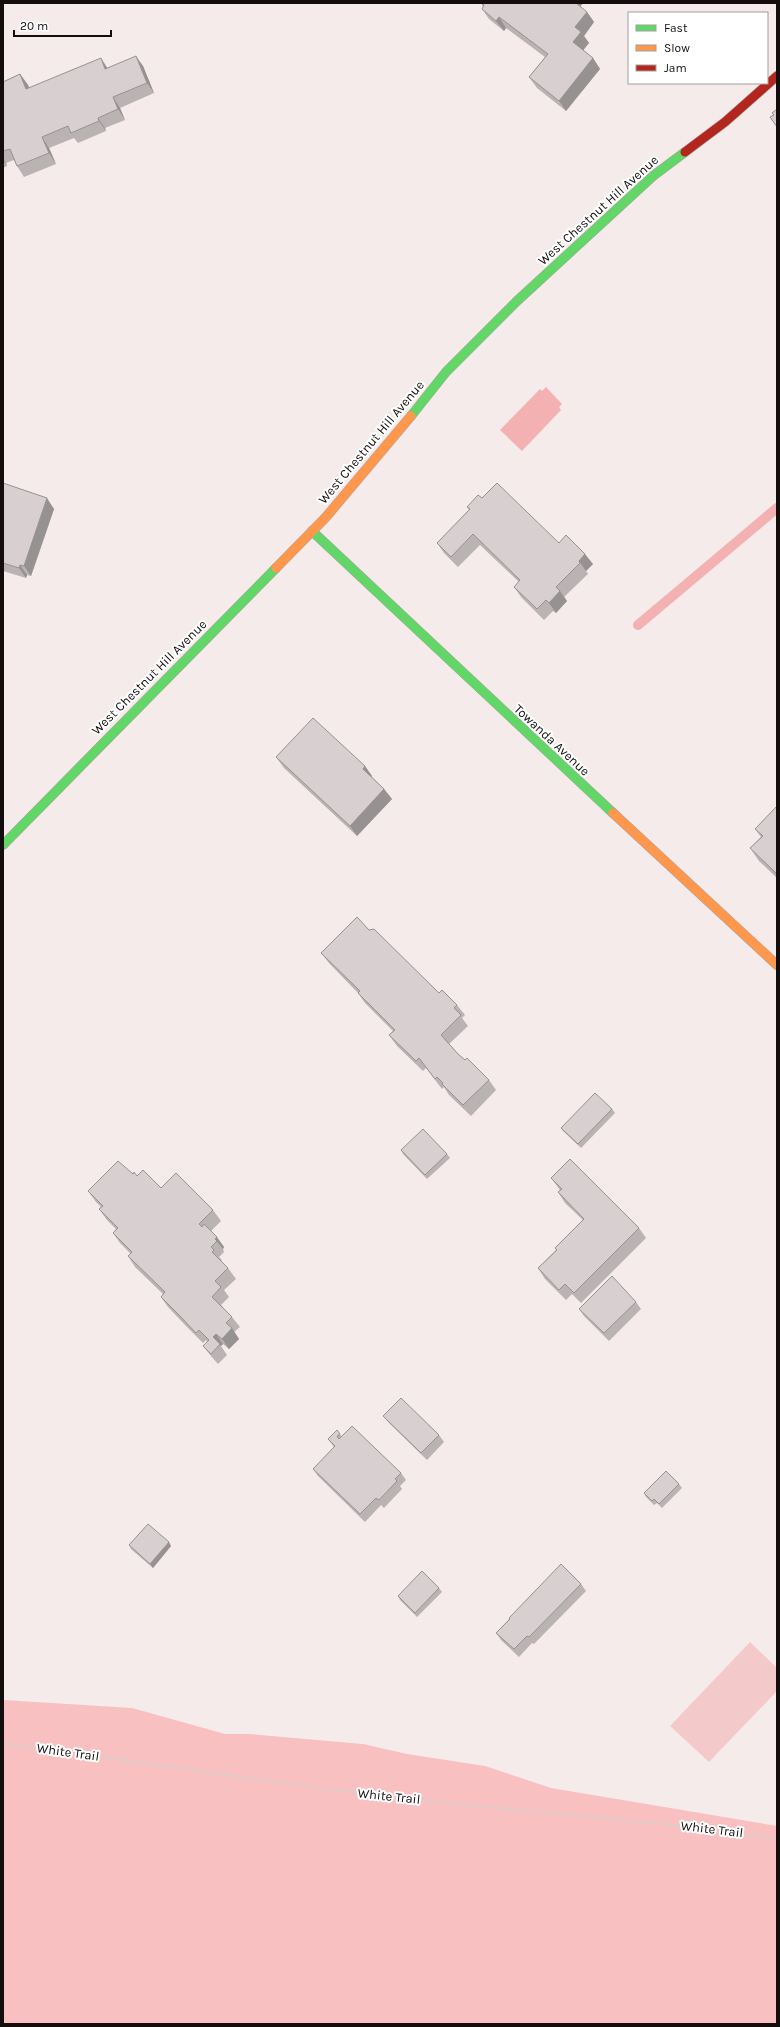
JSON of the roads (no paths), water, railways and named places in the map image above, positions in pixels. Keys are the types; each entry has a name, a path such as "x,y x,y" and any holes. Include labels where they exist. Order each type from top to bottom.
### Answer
{"street":[{"name":"West Chestnut Hill Avenue","path":"3,845 312,531 388,445 446,372 517,301 653,176 725,122 777,76"},
{"name":"Towanda Avenue","path":"312,531 530,738 777,965"}],"waterway":[{"path":"638,625 777,508"}]}
